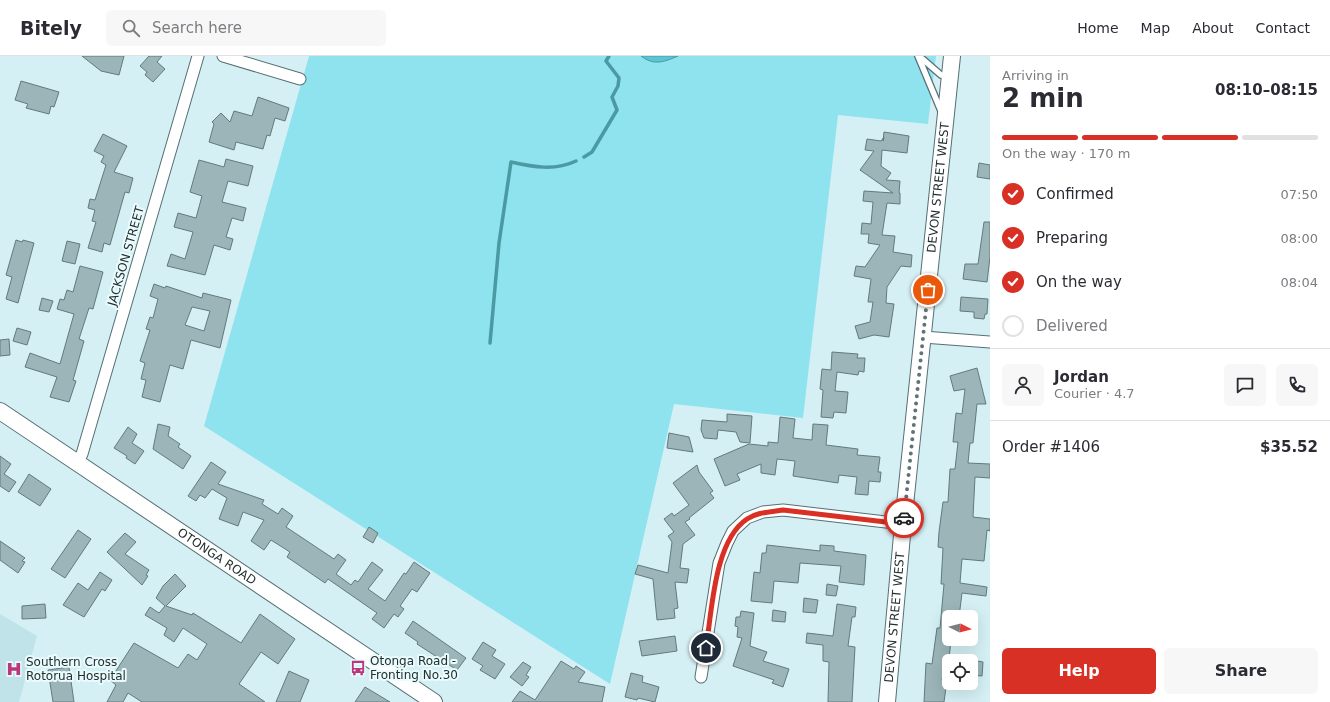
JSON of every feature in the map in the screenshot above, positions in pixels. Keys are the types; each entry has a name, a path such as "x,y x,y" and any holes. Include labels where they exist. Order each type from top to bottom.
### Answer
{"main road":[{"name":"DEVON STREET WEST","path":"887,702 903,524 952,56"},
{"name":"OTONGA ROAD","path":"0,411 434,702"}],"street":[{"name":"JACKSON STREET","path":"77,463 82,454 198,56"},
{"path":"223,56 300,79"},
{"path":"923,336 990,342"},
{"path":"701,677 719,563 733,531 747,518 763,512 783,510 903,524"}],"lane":[{"path":"918,56 941,75 950,76"},
{"path":"918,56 946,120"}],"shaded area":[{"path":"309,56 936,56 928,124 838,115 803,418 674,404 610,684 204,426"},
{"path":"641,56 678,56 668,60 655,62"},
{"name":"Southern Cross Rotorua Hospital","path":"0,614 37,636 19,702 0,702"}],"building":[{"path":"82,56 124,56 119,75 101,71"},
{"path":"149,56 162,56 157,62 165,69 153,82 145,75 147,72 140,66"},
{"path":"21,81 59,92 54,107 51,106 49,114 26,108 28,104 15,100"},
{"path":"258,97 289,108 285,121 275,118 270,136 267,135 263,149 236,142 234,150 209,142 214,124 212,122 221,113 230,122 234,111 252,116"},
{"path":"884,132 909,136 907,153 882,150 881,166 891,173 886,180 900,181 900,204 887,203 882,235 895,236 893,252 912,255 911,267 901,266 887,287 886,303 894,304 889,337 874,335 859,339 855,326 870,322 873,302 868,302 871,279 854,276 856,266 865,267 880,245 868,243 869,234 861,234 862,223 871,224 873,202 863,201 864,191 893,193 860,170 874,151 865,150 867,139 881,141"},
{"path":"103,134 127,146 114,172 133,178 129,193 125,192 110,245 104,243 102,252 88,248 96,222 92,221 95,210 88,208 90,199 95,200 106,165 101,162 104,156 94,151"},
{"path":"226,159 253,166 248,186 228,181 222,202 246,208 243,221 232,218 226,237 233,239 230,250 214,245 205,275 167,266 171,254 185,259 193,232 174,227 178,213 196,218 202,196 190,192 199,160 224,167"},
{"path":"979,163 990,165 990,179 977,177"},
{"path":"984,222 990,222 990,257 987,282 963,279 965,264 978,264"},
{"path":"16,240 34,243 18,303 6,299 12,277 6,275"},
{"path":"67,241 80,244 75,264 62,261"},
{"path":"80,266 103,272 93,309 89,308 79,339 84,341 73,380 76,381 69,402 50,397 57,377 25,367 30,353 60,364 74,314 57,309 60,299 64,300 67,290 73,292"},
{"path":"154,284 165,288 166,286 202,298 203,293 231,300 220,348 191,340 183,369 170,365 160,402 142,397 146,380 141,379 145,363 140,361 150,330 146,329 150,317 153,318 158,299 150,296","holes":["192,307 210,311 204,331 185,325"]},
{"path":"961,297 988,299 987,314 985,314 984,319 974,318 974,312 960,311"},
{"path":"42,298 53,301 49,312 39,310"},
{"path":"17,328 31,332 27,345 13,341"},
{"path":"9,339 10,355 0,356 0,340"},
{"path":"832,352 858,354 857,358 865,358 864,372 859,371 858,375 837,372 835,391 848,392 846,413 834,412 833,418 821,417 823,390 820,389 822,369 831,370"},
{"path":"977,368 986,404 977,404 973,443 970,443 968,463 990,464 990,478 975,477 973,517 990,519 990,531 987,530 984,561 962,559 960,583 987,587 986,596 962,593 960,610 942,610 942,646 950,646 950,654 942,654 942,690 946,690 944,702 924,702 926,663 932,664 937,628 940,628 944,584 941,584 943,548 938,547 939,532 943,502 948,502 950,469 955,469 958,442 953,442 956,413 962,414 965,389 954,391 950,376"},
{"path":"727,414 752,416 750,443 740,442 736,432 718,430 717,439 704,438 701,430 702,420 727,422"},
{"path":"780,417 795,419 793,438 812,440 813,424 828,425 826,445 858,449 857,455 880,457 878,472 881,472 880,482 869,481 868,495 855,494 857,477 839,475 838,483 793,476 795,461 777,459 775,475 761,473 761,464 737,474 740,480 725,486 714,459 749,444 768,446 768,442 778,443"},
{"path":"158,424 170,427 168,436 180,444 178,447 191,456 183,469 153,449"},
{"path":"128,427 137,434 132,443 144,451 135,464 126,458 127,456 114,448"},
{"path":"669,433 689,437 693,452 667,448"},
{"path":"0,456 11,464 4,474 16,482 9,492 0,486"},
{"path":"211,462 226,472 218,484 264,500 262,504 278,514 282,508 293,516 286,527 334,559 338,554 346,560 336,574 351,585 355,580 358,582 372,562 383,570 368,589 385,601 404,573 406,574 414,562 430,573 417,592 412,589 400,606 404,609 398,617 394,614 384,628 372,619 377,613 328,579 325,583 287,557 290,552 271,540 264,550 251,541 264,520 243,512 238,526 219,519 227,498 212,489 205,498 200,495 196,501 188,496"},
{"path":"697,465 699,472 713,491 710,493 714,498 685,522 695,535 683,544 680,568 689,569 687,583 675,582 678,608 674,609 675,618 657,620 653,579 635,574 638,565 668,573 672,542 668,536 674,532 664,519 672,513 674,516 689,505 673,483"},
{"path":"29,474 51,489 40,506 18,492"},
{"path":"369,527 378,533 373,543 363,537"},
{"path":"78,530 91,539 65,578 51,569"},
{"path":"125,533 136,542 125,554 149,570 146,575 148,576 142,585 107,552"},
{"path":"0,541 25,558 22,561 25,562 18,573 0,560"},
{"path":"767,545 820,551 820,545 834,546 834,551 866,555 864,585 839,582 841,566 800,563 798,583 774,581 772,603 751,601 754,572 760,573 762,553 766,553"},
{"path":"100,572 112,580 105,591 102,589 84,617 63,605 78,583 88,590"},
{"path":"175,574 186,586 166,606 192,615 193,613 241,643 260,614 295,639 278,664 261,652 239,684 265,702 142,702 128,693 123,702 107,702 116,685 110,680 134,643 178,668 188,654 197,660 207,644 183,628 174,642 164,635 167,628 145,615 150,607 159,613 165,606 156,598 163,586"},
{"path":"827,584 838,586 836,596 826,595"},
{"path":"804,598 818,600 816,613 803,612"},
{"path":"45,604 46,618 22,619 22,606"},
{"path":"837,604 856,607 855,617 852,617 848,646 855,647 852,702 828,702 829,662 823,661 823,645 806,643 807,633 833,636"},
{"path":"773,610 786,612 785,622 772,621"},
{"path":"741,611 754,613 750,646 767,652 763,661 789,669 783,687 772,683 774,680 733,666 742,638 737,637 738,627 735,626 736,617 740,617"},
{"path":"413,621 466,658 457,670 417,644 418,642 405,633"},
{"path":"675,636 677,651 642,656 639,641"},
{"path":"483,642 496,650 492,656 505,664 495,679 480,670 483,666 472,659"},
{"path":"561,661 574,669 576,666 585,672 578,682 605,687 602,702 512,702 520,691 535,700"},
{"path":"978,661 983,662 982,676 978,676"},
{"path":"523,662 531,667 526,675 529,677 522,686 510,677"},
{"path":"69,667 74,702 53,702 48,670"},
{"path":"289,671 309,680 300,702 276,702"},
{"path":"631,673 643,676 642,682 659,687 655,702 625,697"},
{"path":"365,687 390,702 355,702"}],"waterway":[{"path":"584,157 592,152 617,110 612,97 618,86 619,78 606,61 609,56"},
{"path":"490,343 499,243 511,162 536,167 552,167 576,161"}],"way so far":[{"path":"904,518 928,290"}],"place":[{"name":"Otonga Road - Fronting No.30","path":"358,668"},
{"name":"Southern Cross Rotorua Hospital","path":"14,669"}],"route":[{"path":"706,648 719,563 726,543 733,531 747,518 763,512 783,510 903,524 904,518"}]}
